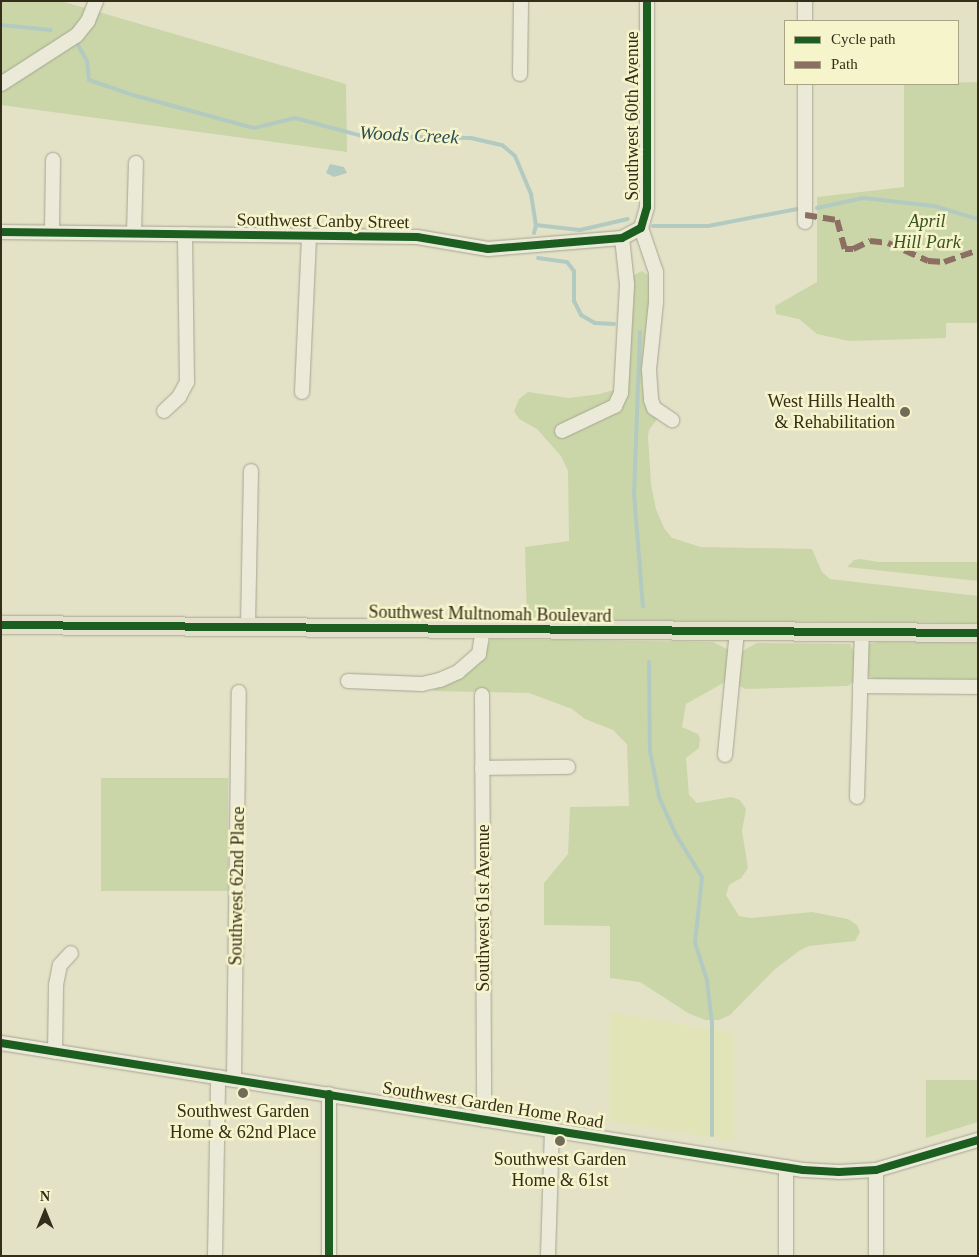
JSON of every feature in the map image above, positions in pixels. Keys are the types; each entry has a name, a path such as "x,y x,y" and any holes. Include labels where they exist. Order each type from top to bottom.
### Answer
{"main road":[{"name":"Southwest Multnomah Boulevard","path":"1,625 978,633"}],"street":[{"path":"1,84 77,35 88,21 96,1"},
{"path":"520,74 521,1"},
{"name":"Southwest 60th Avenue","path":"641,228 647,207 647,1"},
{"path":"805,1 805,20"},
{"path":"805,85 805,222"},
{"path":"52,232 53,160"},
{"path":"134,234 136,164"},
{"path":"641,228 656,272 656,302 649,370 651,400 658,412 672,420"},
{"name":"Southwest Canby Street","path":"1,232 423,238 488,249 622,238 641,228"},
{"path":"164,411 179,397 187,382 185,234"},
{"path":"302,392 309,236"},
{"path":"562,431 615,406 621,393 627,284 622,238"},
{"path":"248,626 250,471"},
{"path":"348,682 422,684 440,680 458,672 479,654 483,629"},
{"path":"725,755 737,631"},
{"path":"857,798 862,632"},
{"path":"860,686 978,687"},
{"name":"Southwest 62nd Place","path":"234,1080 239,692"},
{"name":"Southwest 61st Avenue","path":"482,696 484,1120"},
{"path":"482,768 568,766"},
{"path":"55,1052 56,985 60,965 71,953"},
{"name":"Southwest Garden Home Road","path":"1,1043 786,1167 839,1172 876,1170 978,1140"},
{"path":"215,1256 218,1077"},
{"path":"329,1094 329,1256"},
{"path":"548,1256 552,1129"},
{"path":"786,1167 786,1256"},
{"path":"876,1170 876,1256"}],"green space":[{"path":"1,1 61,1 346,84 347,152 1,105"},
{"name":"April Hill Park","path":"978,82 978,323 946,323 946,338 849,341 817,334 799,319 776,314 775,306 817,282 817,197 904,187 904,85 959,85 959,83"},
{"path":"642,271 648,275 652,286 642,385 645,401 660,415 649,430 648,437 651,484 656,509 664,528 672,538 701,547 812,549 822,572 830,579 978,596 978,623 527,620 525,547 569,541 568,471 561,456 537,429 519,419 514,411 519,399 528,392 569,398 600,394 626,386 632,276"},
{"path":"861,559 878,562 978,562 978,581 847,567 854,560"},
{"path":"491,639 713,642 729,650 727,681 686,704 682,727 698,734 700,739 699,748 686,758 689,795 697,803 731,797 740,800 746,809 742,831 748,868 741,878 729,885 726,895 739,916 751,918 812,912 848,919 857,925 860,932 855,941 809,946 799,951 774,970 730,1015 719,1020 705,1020 688,1013 640,982 610,978 610,926 544,925 544,883 568,854 570,807 629,806 627,744 613,730 585,719 572,709 529,693 433,691 482,657"},
{"path":"878,642 978,643 978,679 875,679 866,675 865,649 869,644"},
{"path":"757,643 850,644 855,654 855,680 848,686 745,689 738,685 739,653"},
{"path":"101,778 228,778 228,891 101,891"},
{"path":"610,1012 733,1033 734,1141 610,1121"},
{"path":"926,1080 978,1080 978,1122 926,1138"}],"shaded area":[{"path":"330,164 344,167 347,173 334,177 326,173"}],"waterway":[{"name":"Woods Creek","path":"1,25 51,30"},
{"name":"Woods Creek","path":"78,45 87,61 89,80 133,95 254,128 295,118 362,136 471,138 502,145 515,156 531,194 536,225 580,230 628,219"},
{"name":"Woods Creek","path":"817,208 863,198 934,206 978,219"},
{"name":"Woods Creek","path":"653,226 708,226 797,209"},
{"path":"534,233 536,225"},
{"path":"538,258 567,262 574,271 574,301 581,315 595,323 614,324"},
{"path":"640,332 634,493 643,607"},
{"path":"649,662 650,751 659,797 675,833 702,877 695,943 707,981 712,1023 712,1135"}],"marked path":[{"path":"805,215 837,220 845,249 853,249 870,241 888,243 928,261 944,262 978,250"}],"cycle path":[{"path":"1,232 417,237 488,249 622,238 641,228 647,207 647,1"},
{"path":"1,625 978,633"},
{"path":"1,1043 803,1170 839,1172 876,1170 978,1140"},
{"path":"329,1094 329,1256"}],"place":[{"name":"West Hills Health & Rehabilitation","path":"905,412"},
{"name":"Southwest Garden Home & 62nd Place","path":"243,1093"},
{"name":"Southwest Garden Home & 61st","path":"560,1141"}]}
